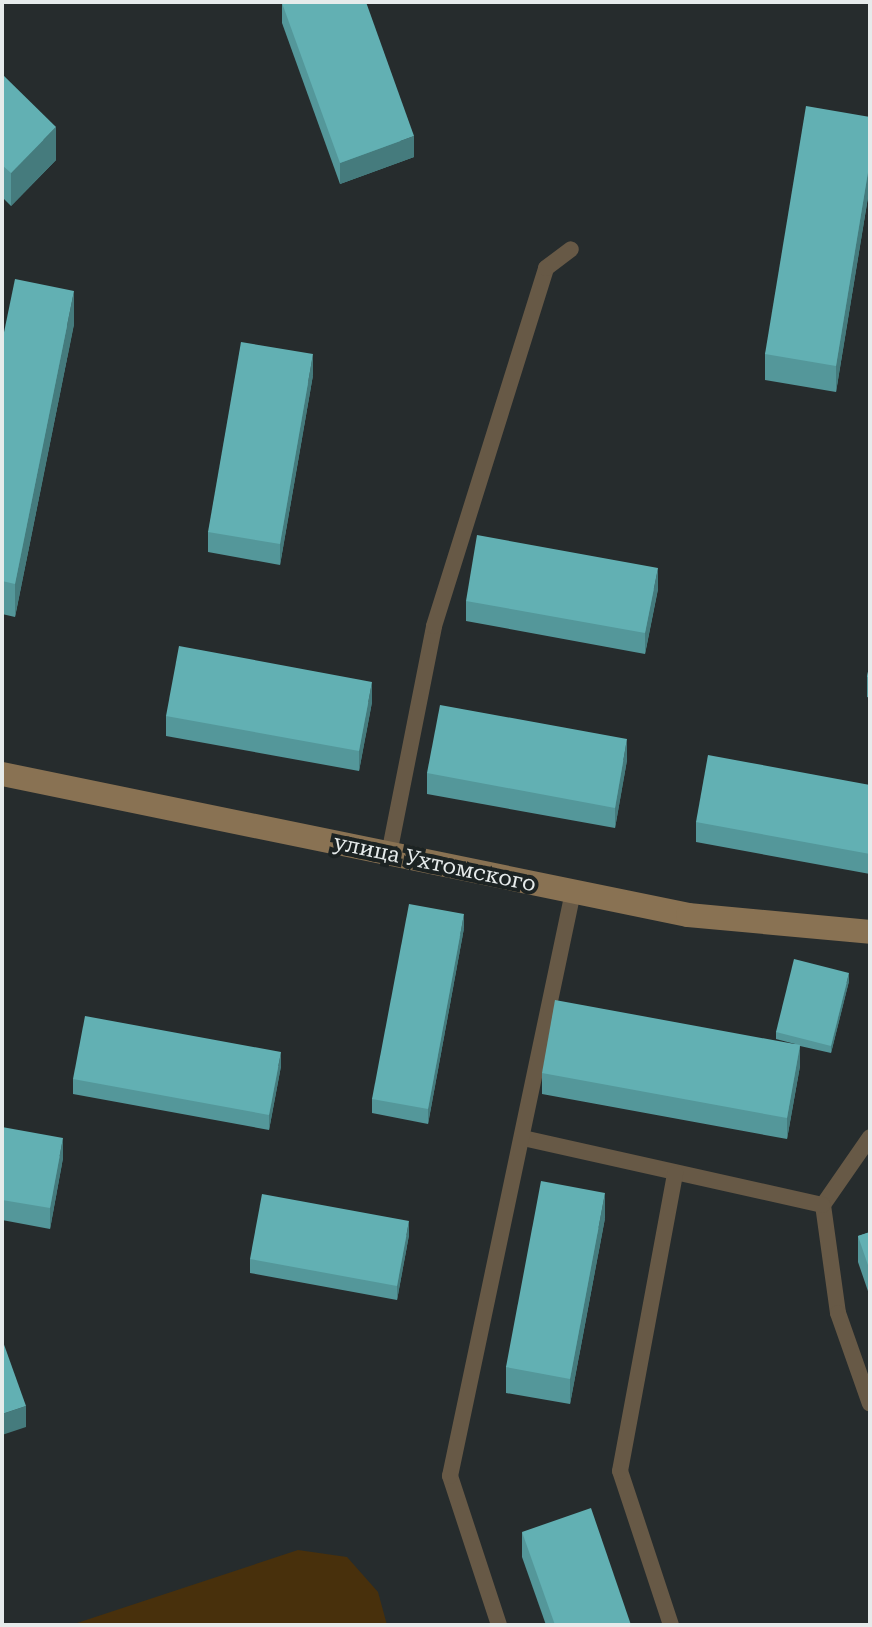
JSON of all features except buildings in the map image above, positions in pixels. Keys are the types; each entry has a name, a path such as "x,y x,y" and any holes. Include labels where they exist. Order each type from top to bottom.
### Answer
{"street":[{"name":"улица Ухтомского","path":"2,774 688,915 870,932"}],"lane":[{"path":"389,854 434,626 546,268 571,249"},
{"path":"499,1625 450,1476 573,892"},
{"path":"870,1137 823,1205 838,1313 870,1404"},
{"path":"523,1138 823,1205"},
{"path":"671,1625 620,1471 675,1173"}],"shaded area":[{"path":"298,1550 347,1557 378,1592 387,1625 71,1625"}]}
